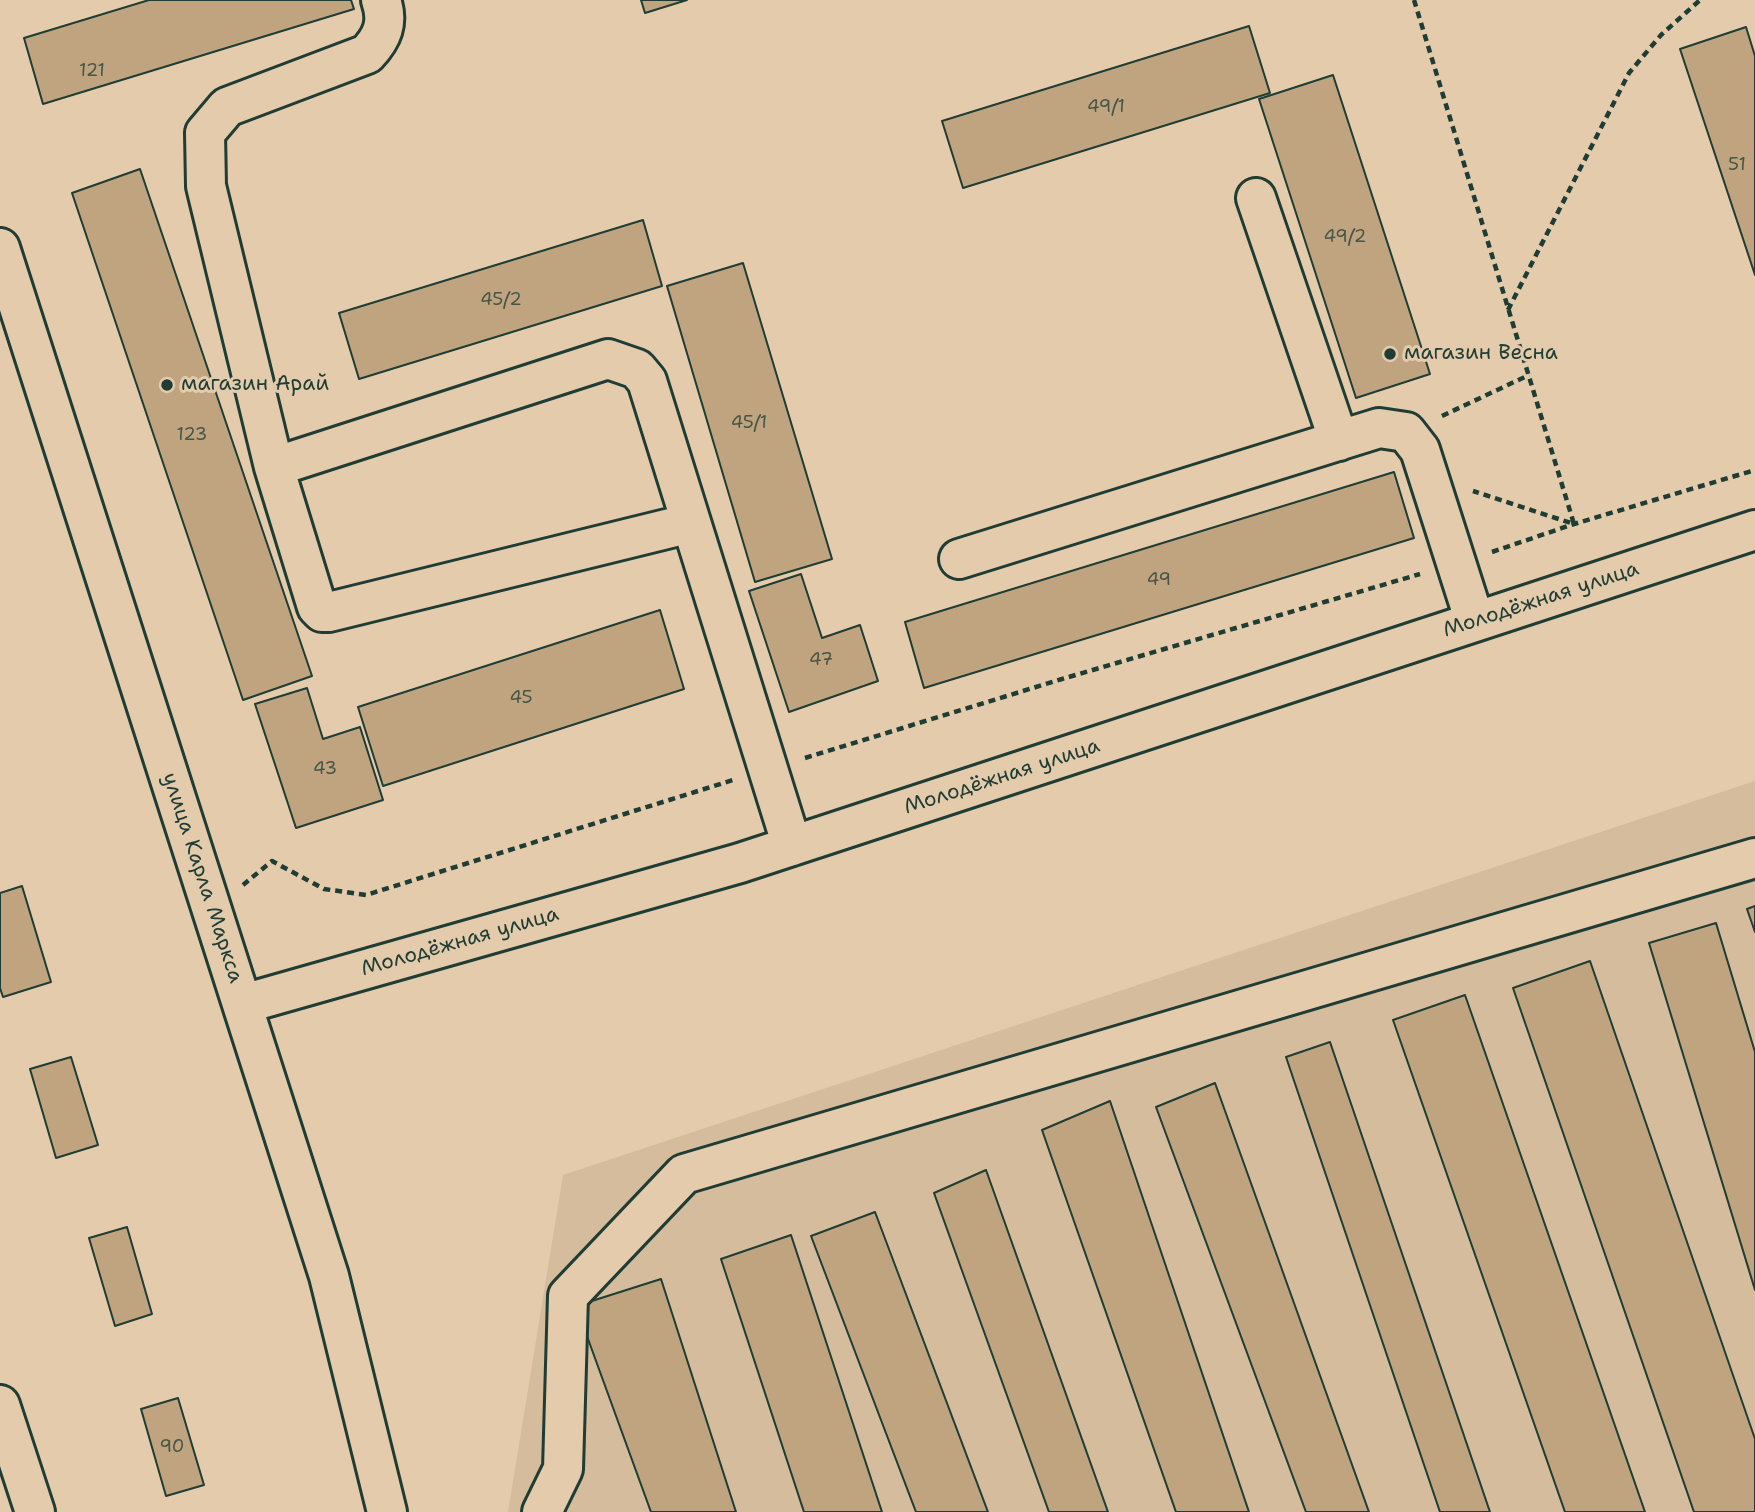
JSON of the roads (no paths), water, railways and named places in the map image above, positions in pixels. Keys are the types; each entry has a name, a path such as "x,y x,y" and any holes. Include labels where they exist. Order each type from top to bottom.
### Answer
{"street":[{"path":"382,0 382,38 367,54 227,107 205,133 206,186 274,467 317,607 322,612 329,612 691,523"},
{"path":"1256,198 1339,441"},
{"name":"улица Карла Маркса","path":"4,272 329,1276 387,1512"},
{"path":"274,467 608,359 637,369 647,381 792,846"},
{"path":"959,559 1379,428 1406,432 1420,450 1475,622"},
{"name":"Молодёжная улица","path":"243,1004 740,863 1755,530"},
{"path":"542,1512 563,1469 568,1296 684,1174 1755,858"},
{"path":"0,1405 35,1512"}],"place":[{"name":"магазин Весна","path":"1390,354"},
{"name":"магазин Арай","path":"167,385"}]}
